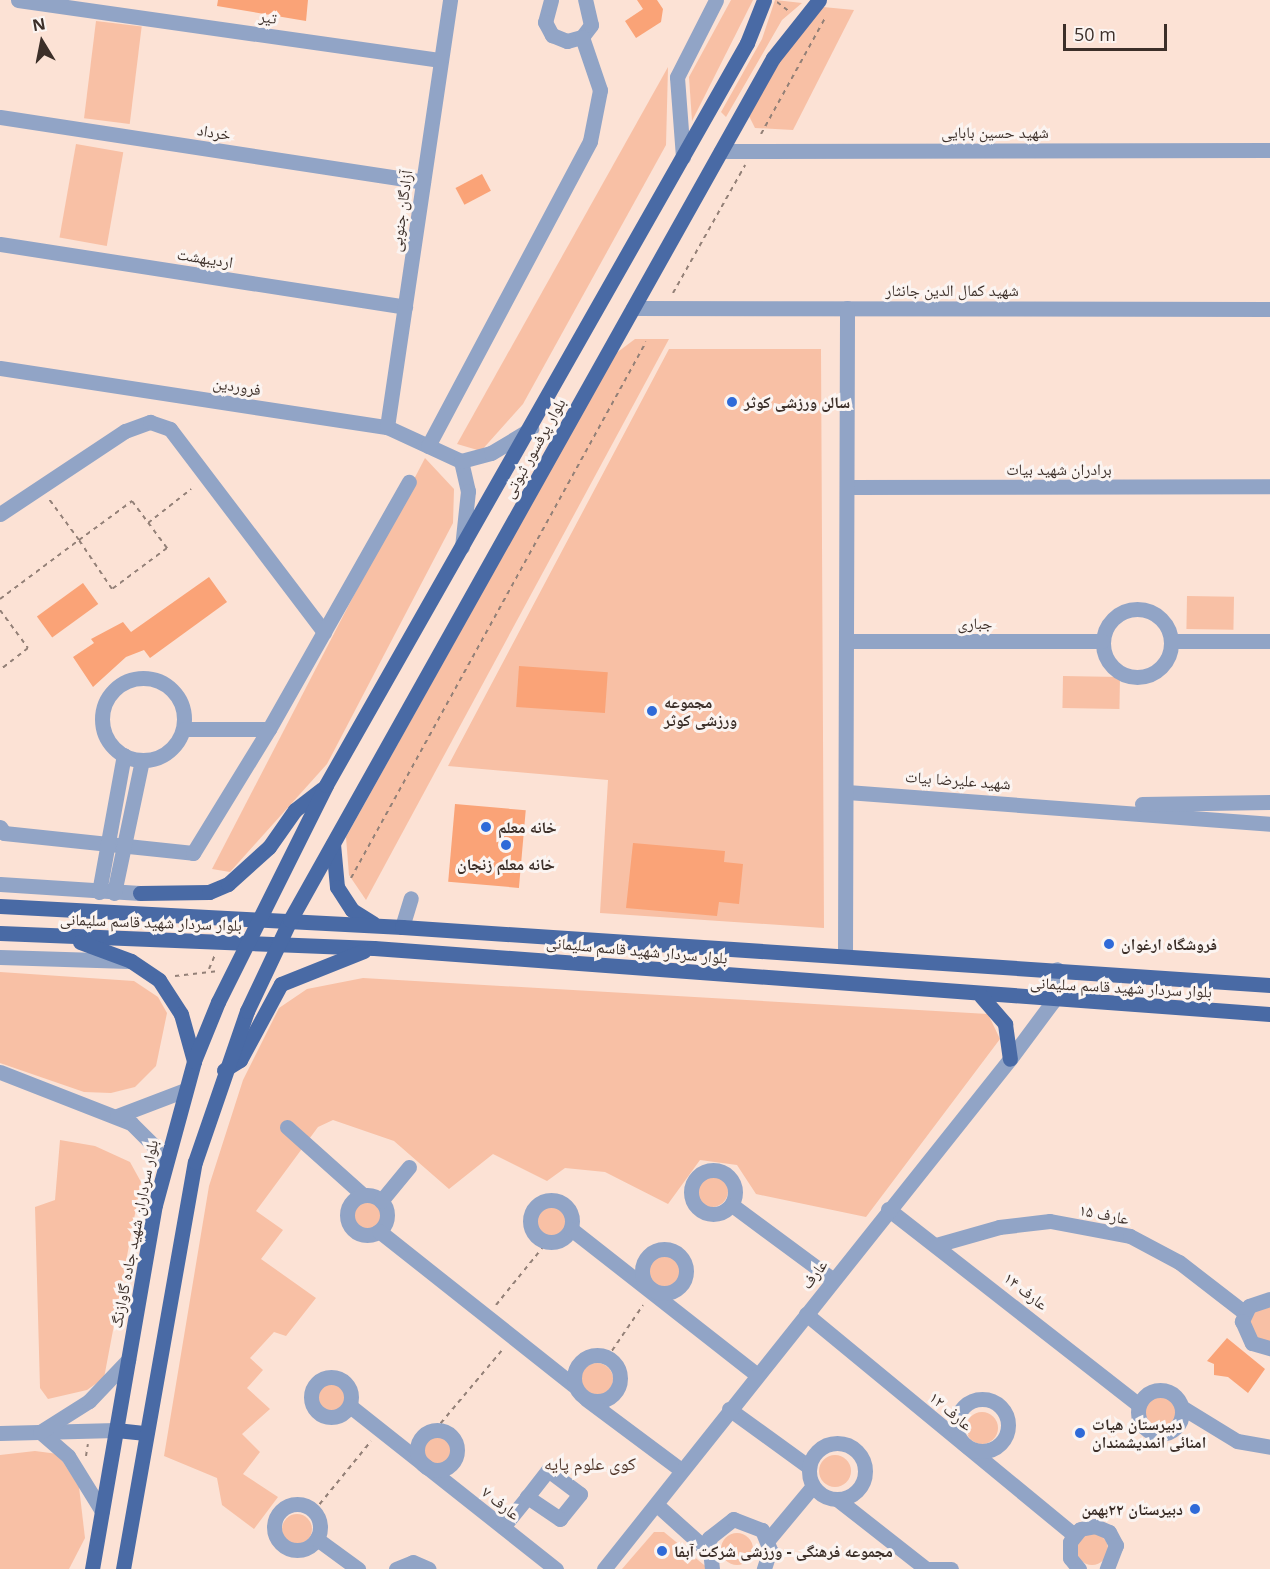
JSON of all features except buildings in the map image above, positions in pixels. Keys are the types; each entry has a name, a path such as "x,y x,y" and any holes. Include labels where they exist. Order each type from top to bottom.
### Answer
{"main road":[{"name":"بلوار پرفسور ثبوتی","path":"256,919 326,785 461,553 747,44 764,0"},
{"name":"بلوار پرفسور ثبوتی","path":"290,920 721,151 800,21 824,5"},
{"path":"140,893 209,892 228,884 269,847 295,810 326,785"},
{"path":"333,843 338,887 352,910 376,925"},
{"name":"بلوار سردار شهید قاسم سلیمانی","path":"0,906 376,925 1270,985"},
{"name":"بلوار سرداران شهید جاده گاوازنگ","path":"92,1569 164,1167 194,1061 256,919"},
{"path":"123,1569 185,1211 224,1070 290,920"},
{"name":"بلوار سردار شهید قاسم سلیمانی","path":"0,933 374,948 981,996 1270,1014"},
{"path":"0,943 65,937 131,962 159,980 173,998 194,1061"},
{"path":"224,1070 240,1060 281,984 374,948"},
{"path":"981,996 1005,1023 1010,1059"},
{"path":"116,1430 146,1433"}],"street":[{"name":"تیر","path":"18,0 121,7 441,60"},
{"name":"آزادگان جنوبی","path":"387,427 450,0"},
{"path":"551,0 544,22 552,35 567,41 582,37"},
{"path":"428,446 590,141 600,90 582,37 593,16 585,0"},
{"path":"683,157 677,77 716,0"},
{"name":"خرداد","path":"0,117 423,182"},
{"name":"شهید حسین بابایی","path":"721,151 1270,150"},
{"name":"اردیبهشت","path":"0,244 405,307"},
{"name":"شهید کمال الدین جانثار","path":"633,308 1270,309"},
{"path":"845,955 848,641 847,308"},
{"name":"فروردین","path":"0,368 387,427 461,461"},
{"path":"0,514 126,431 150,422 170,429 324,632"},
{"path":"461,553 468,491 461,461 491,453 531,429"},
{"path":"0,827 4,833 193,854 269,729 409,482"},
{"name":"برادران شهید بیات","path":"848,487 1270,486"},
{"path":"1145,609 1169,627 1173,641 1169,659 1156,673 1137,678 1113,666 1102,641 1116,615 1145,609"},
{"name":"جباری","path":"848,641 1102,641"},
{"path":"1173,641 1270,641"},
{"path":"147,677 161,681 181,701 184,729 169,752 142,760 124,755 108,741 102,721 103,707 120,684 147,677"},
{"path":"184,729 269,729"},
{"path":"116,846 124,755"},
{"path":"106,892 116,846 142,760"},
{"name":"شهید علیرضا بیات","path":"847,792 1067,806 1270,824"},
{"name":"شهید علیرضا بیات","path":"1067,806 1270,802"},
{"path":"0,884 140,893"},
{"path":"402,927 411,897"},
{"path":"0,957 131,962"},
{"path":"1053,1001 1057,969"},
{"name":"عارف","path":"604,1569 657,1505 680,1469 1010,1059 1053,1001"},
{"path":"0,1072 117,1116 153,1144 164,1167"},
{"path":"117,1116 185,1090"},
{"path":"286,1127 363,1195 381,1201"},
{"path":"381,1201 409,1167"},
{"path":"363,1195 349,1207 350,1226 360,1234 379,1230 386,1220 381,1201"},
{"path":"551,1199 564,1204 572,1215 570,1229 561,1239 547,1242 535,1235 530,1223 537,1204 551,1199"},
{"path":"732,1205 832,1279"},
{"name":"عارف ۱۴","path":"888,1209 1139,1405"},
{"name":"عارف ۱۵","path":"936,1245 999,1227 1050,1221 1130,1236 1179,1262 1245,1313"},
{"path":"570,1229 653,1290 756,1374"},
{"path":"379,1230 573,1385 584,1397 680,1469"},
{"path":"1270,1299 1256,1301 1245,1313 1246,1336 1270,1348"},
{"name":"عارف ۱۲","path":"806,1314 1074,1535"},
{"path":"573,1385 576,1370 585,1358 607,1358 618,1368 617,1390 605,1400 584,1397"},
{"path":"40,1432 89,1401 128,1360"},
{"path":"1183,1408 1176,1429 1162,1435 1142,1426 1139,1405 1148,1393 1162,1390 1176,1396 1183,1408 1236,1441 1270,1447"},
{"name":"عارف ۷","path":"350,1406 556,1569"},
{"path":"729,1409 809,1467 813,1486 837,1499 925,1569 951,1569"},
{"path":"0,1433 116,1430"},
{"path":"435,1430 453,1437 457,1456 443,1469 424,1465 417,1447 423,1435 435,1430"},
{"path":"40,1432 68,1456 102,1511"},
{"path":"809,1467 824,1445 842,1443 858,1452 865,1478 855,1493 837,1499"},
{"path":"764,1569 768,1540 813,1486"},
{"path":"503,1527 527,1497"},
{"path":"300,1504 314,1511 320,1524 317,1539 298,1551 283,1546 274,1534 275,1519 285,1507 300,1504"},
{"path":"657,1505 706,1549 712,1569"},
{"path":"706,1549 714,1529 733,1520 754,1524 768,1540"},
{"path":"1078,1569 1068,1550 1074,1535 1088,1526 1109,1532 1116,1545 1113,1567"},
{"path":"317,1539 358,1569"},
{"path":"396,1569 413,1562 429,1569"}],"path":[{"path":"774,0 800,21"},
{"path":"761,134 824,5"},
{"path":"672,295 745,165"},
{"path":"348,885 646,342"},
{"path":"0,599 79,540 132,501 167,548 112,589 79,540 41,487"},
{"path":"148,523 191,489"},
{"path":"0,610 28,648 0,670"},
{"path":"486,1317 547,1242"},
{"path":"607,1358 653,1290"},
{"path":"435,1430 512,1338"},
{"path":"314,1511 380,1430"}],"shaded area":[{"path":"731,0 753,0 692,121 689,77"},
{"path":"775,0 802,3 782,20 726,117 721,112 762,39"},
{"path":"823,7 854,10 793,130 755,128 749,116 785,47"},
{"path":"96,21 142,27 130,124 84,118"},
{"path":"668,67 666,145 523,404 481,451 457,444"},
{"path":"76,144 123,152 107,246 60,238"},
{"path":"635,339 669,339 366,900 349,875 346,837 615,354"},
{"name":"مجموعه ورزشی کوثر","path":"669,349 821,349 824,928 600,913 608,780 448,766"},
{"path":"425,458 454,489 453,523 327,764 230,872 212,869"},
{"path":"1187,596 1234,597 1233,630 1186,629"},
{"path":"1063,676 1120,677 1119,709 1062,708"},
{"path":"0,972 134,981 158,997 167,1013 156,1066 135,1087 111,1093 84,1092 0,1063"},
{"path":"363,978 988,1014 1000,1039 866,1217 756,1194 737,1165 700,1160 668,1204 605,1172 565,1168 547,1181 493,1154 449,1189 394,1141 333,1120 318,1127 256,1211 283,1230 261,1259 316,1298 286,1336 274,1332 250,1358 263,1370 247,1388 270,1409 242,1434 260,1452 243,1474 278,1497 254,1529 222,1505 217,1478 164,1456 209,1186 243,1080 279,1008 307,989"},
{"path":"60,1140 95,1146 130,1162 141,1182 104,1378 87,1390 48,1399 40,1388 35,1207 55,1200"},
{"path":"712,1175 723,1180 728,1191 723,1202 712,1207 701,1202 696,1191 701,1180"},
{"path":"366,1200 377,1204 381,1215 377,1226 366,1230 355,1226 351,1215 355,1204"},
{"path":"551,1204 562,1209 567,1220 562,1231 551,1236 540,1231 535,1220 540,1209"},
{"path":"664,1255 675,1260 680,1271 675,1282 664,1287 653,1282 648,1271 653,1260"},
{"path":"1270,1307 1270,1342 1258,1340 1249,1320 1255,1311"},
{"path":"597,1363 608,1368 613,1379 608,1390 597,1395 586,1390 581,1379 586,1368"},
{"path":"331,1383 342,1387 346,1398 342,1409 331,1413 320,1409 316,1398 320,1387"},
{"path":"1160,1394 1173,1399 1178,1412 1173,1425 1160,1430 1147,1425 1142,1412 1147,1399"},
{"path":"982,1412 993,1417 998,1428 993,1439 982,1444 971,1439 966,1428 971,1417"},
{"path":"438,1435 449,1439 453,1450 449,1461 438,1465 427,1461 423,1450 427,1439"},
{"path":"35,1451 58,1454 79,1487 85,1538 69,1569 0,1569 0,1455"},
{"path":"835,1455 846,1460 851,1471 846,1482 835,1487 824,1482 819,1471 824,1460"},
{"path":"297,1514 308,1518 312,1529 308,1540 297,1544 286,1540 282,1529 286,1518"},
{"name":"مجموعه فرهنگی - ورزشی شرکت آبفا","path":"654,1532 664,1532 709,1569 622,1569"},
{"path":"737,1533 748,1538 753,1549 748,1560 737,1565 726,1560 721,1549 726,1538"},
{"path":"1092,1533 1103,1538 1108,1549 1103,1560 1092,1565 1081,1560 1076,1549 1081,1538"}],"place":[{"name":"سالن ورزشی کوثر","path":"732,402"},
{"name":"مجموعه ورزشی کوثر","path":"652,711"},
{"name":"خانه معلم","path":"486,827"},
{"name":"خانه معلم زنجان","path":"506,845"},
{"name":"فروشگاه ارغوان","path":"1109,944"},
{"name":"دبیرستان هیات امنائی انمدیشمندان","path":"1080,1433"},
{"name":"دبیرستان ۲۲بهمن","path":"1195,1509"},
{"name":"مجموعه فرهنگی - ورزشی شرکت آبفا","path":"662,1551"}],"district":[{"name":"کوی علوم پایه","path":"590,1463"}]}
